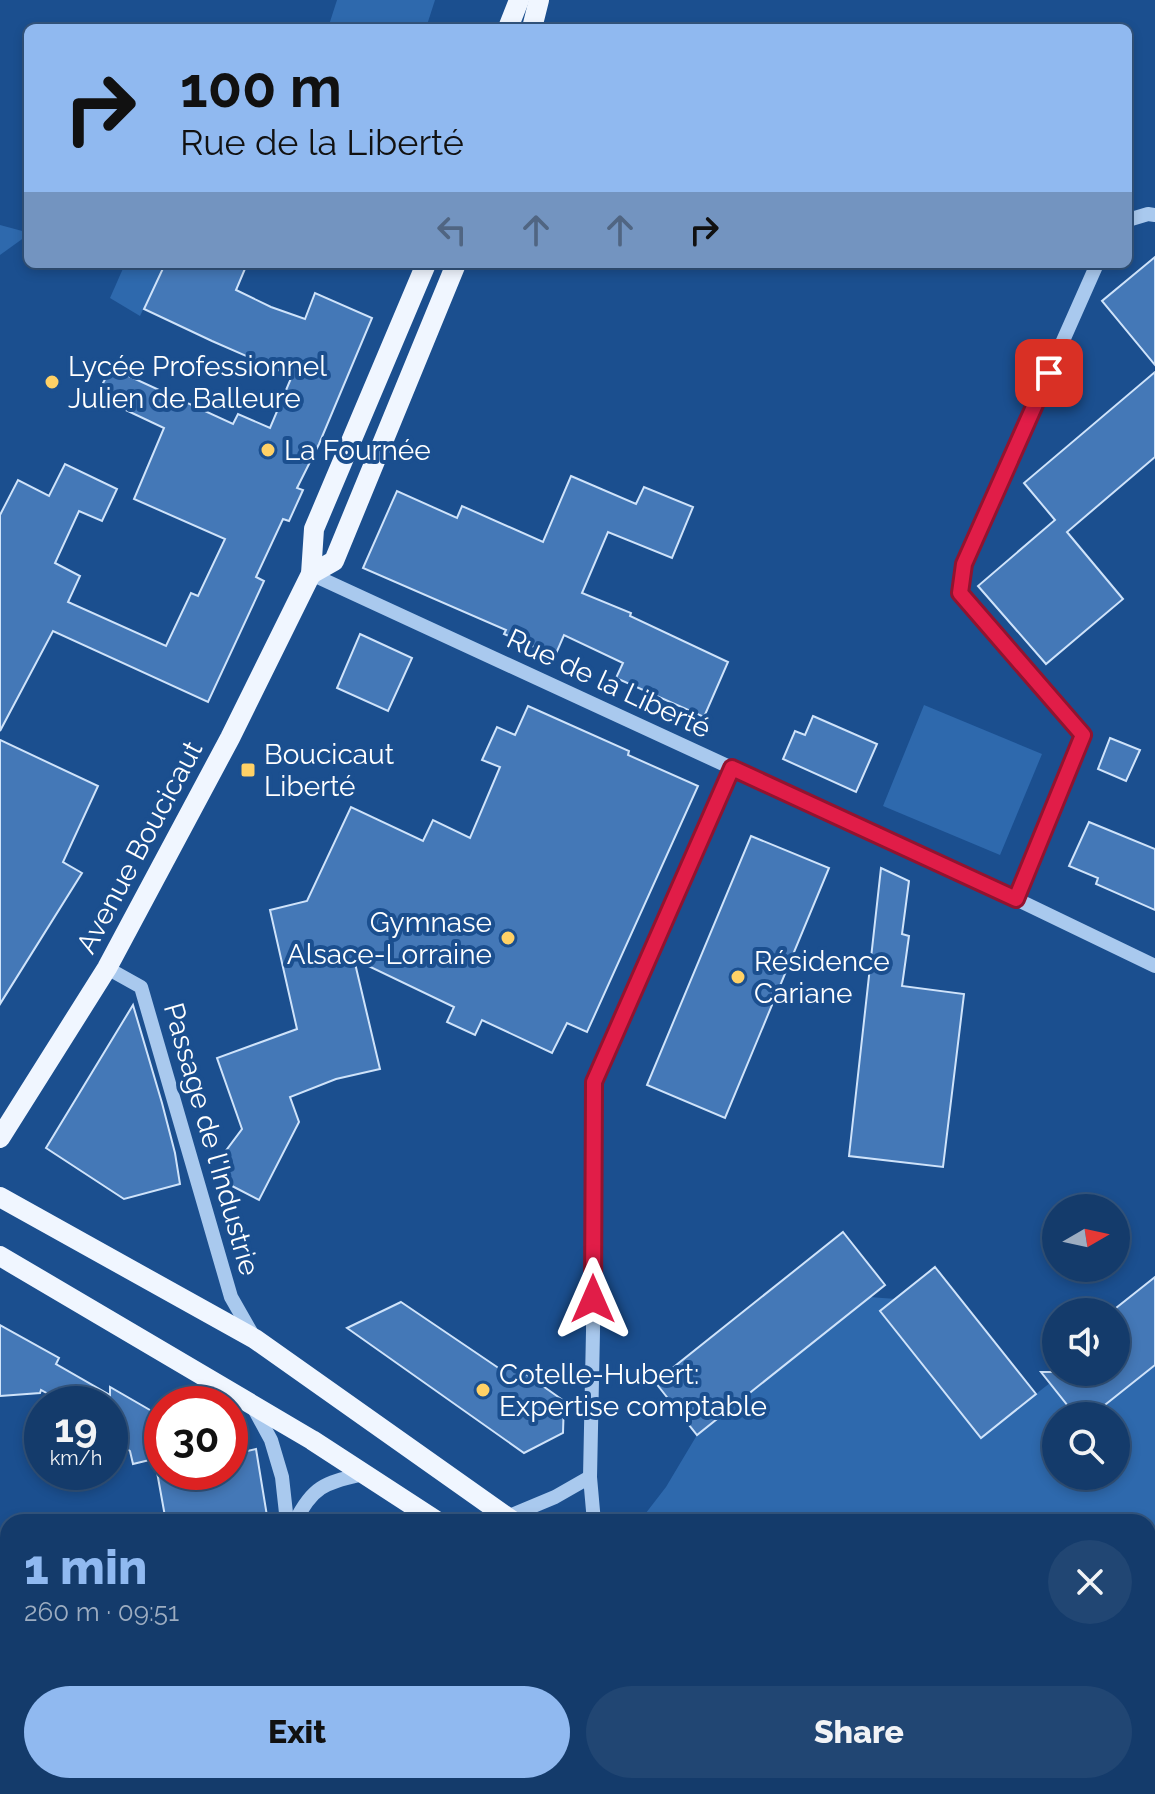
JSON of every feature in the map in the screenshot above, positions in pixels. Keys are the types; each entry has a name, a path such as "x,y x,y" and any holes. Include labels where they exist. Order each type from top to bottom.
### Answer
{"main road":[{"path":"510,24 519,0"},
{"path":"533,24 539,0"},
{"name":"Avenue Boucicaut","path":"0,1138 107,968 230,738 311,574 314,529 424,268"},
{"name":"Avenue Boucicaut","path":"311,574 334,561 454,268"},
{"path":"0,1197 255,1339 503,1514"},
{"path":"0,1256 252,1404 426,1514"}],"street":[{"path":"1132,219 1155,215"},
{"path":"1016,899 1083,735 960,593 964,564 1095,268"},
{"name":"Rue de la Liberté","path":"311,574 1155,966"},
{"path":"593,1514 590,1477 594,1082 732,768"},
{"name":"Passage de l'Industrie","path":"107,968 141,987 231,1297 255,1339"},
{"path":"252,1404 271,1440 282,1477 286,1514"},
{"path":"299,1514 305,1503 326,1483 363,1474"},
{"path":"520,1514 590,1477"}],"shaded area":[{"path":"337,0 435,0 427,24 329,24"},
{"path":"0,225 24,231 24,238 0,255"},
{"path":"123,268 163,268 140,316 110,298"},
{"path":"924,705 1042,754 1000,855 883,806"},
{"path":"869,1297 896,1299 981,1437 1046,1386 1052,1386 1065,1402 1042,1402 1042,1490 1130,1490 1130,1402 1109,1402 1155,1365 1155,1514 645,1514 666,1487 697,1435"}],"building":[{"path":"1155,257 1155,365 1102,301"},
{"path":"163,268 245,268 236,290 271,307 305,319 315,293 372,318 297,488 303,490 289,521 283,519 256,577 264,581 208,702 53,631 0,731 0,515 18,480 49,496 65,464 117,489 102,521 79,511 55,563 80,576 68,602 166,646 191,593 198,596 225,539 134,499 164,428 96,396 109,372 120,372 233,424 238,414 270,428 292,376 144,309"},
{"path":"1155,372 1155,457 1067,532 1123,599 1046,664 978,586 1055,520 1024,483"},
{"path":"571,476 636,504 644,487 693,507 672,558 608,532 582,593 631,613 630,616 728,662 704,717 616,678 623,663 564,635 555,656 504,634 506,630 363,568 397,491 457,518 462,506 543,542"},
{"path":"360,634 412,658 388,711 337,688"},
{"path":"528,706 698,786 587,1032 567,1023 552,1053 482,1020 475,1035 447,1022 454,1007 354,959 380,1069 336,1079 290,1097 299,1122 259,1200 232,1186 222,1156 242,1129 217,1058 297,1029 270,910 307,901 351,807 423,841 433,820 470,838 500,767 482,760 497,727 515,735"},
{"path":"813,716 877,744 856,792 783,759 795,731 805,735"},
{"path":"1110,738 1140,750 1126,781 1098,769"},
{"path":"0,740 98,786 63,862 82,873 0,1004"},
{"path":"1089,822 1155,849 1155,910 1096,884 1098,878 1069,866"},
{"name":"Résidence Cariane","path":"751,836 829,868 725,1118 647,1085"},
{"path":"881,868 909,881 902,934 909,936 902,986 964,994 943,1167 849,1156"},
{"path":"133,1005 162,1103 180,1184 124,1199 46,1148"},
{"path":"843,1232 885,1285 697,1435 655,1382"},
{"path":"935,1267 1036,1394 981,1438 880,1311"},
{"path":"1155,1277 1155,1365 1130,1385 1130,1298"},
{"name":"Cotelle-Hubert: Expertise comptable","path":"401,1302 500,1369 513,1365 564,1401 563,1433 524,1453 347,1328"},
{"path":"0,1325 59,1358 56,1364 94,1386 24,1386 24,1394 0,1396"},
{"path":"1052,1386 1129,1386 1109,1402 1065,1402"},
{"path":"128,1397 144,1407 144,1461 133,1464"},
{"path":"256,1449 267,1514 165,1514 160,1490 248,1490 248,1451"}],"place":[{"name":"Lycée Professionnel Julien de Balleure","path":"52,382"},
{"name":"La Fournée","path":"268,450"},
{"name":"Boucicaut Liberté","path":"248,770"},
{"name":"Gymnase Alsace-Lorraine","path":"508,938"},
{"name":"Résidence Cariane","path":"738,977"},
{"name":"Cotelle-Hubert: Expertise comptable","path":"483,1390"}],"route":[{"path":"593,1299 594,1082 732,768 1016,899 1083,735 960,593 964,564 1049,373"}]}
